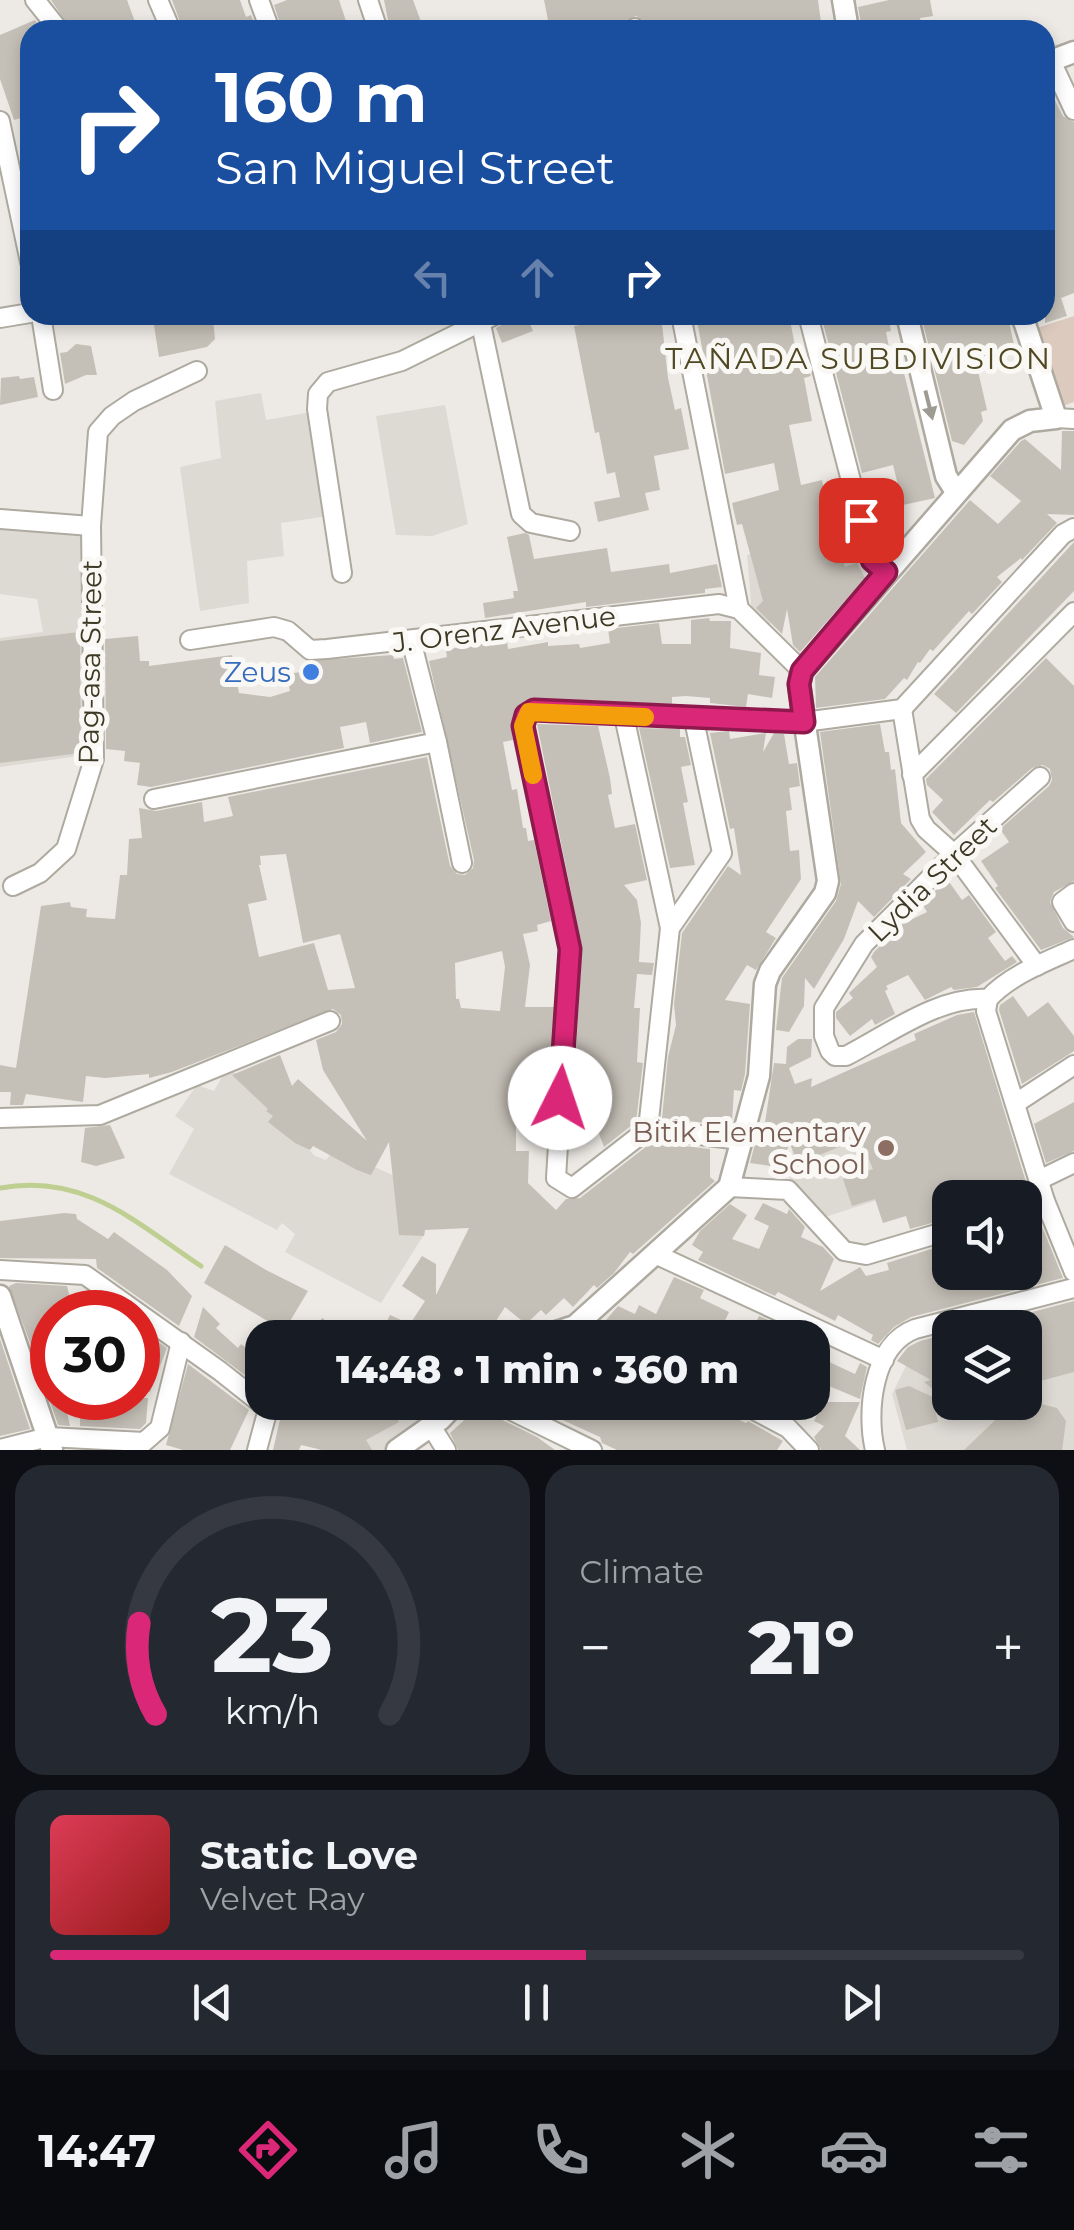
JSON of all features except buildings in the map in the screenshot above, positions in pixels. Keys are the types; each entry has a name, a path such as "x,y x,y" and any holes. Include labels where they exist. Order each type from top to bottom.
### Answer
{"street":[{"path":"35,0 51,20"},
{"path":"1055,75 1074,110"},
{"path":"0,121 20,215"},
{"path":"43,325 53,390"},
{"path":"342,573 318,394 328,382 402,361 478,325"},
{"path":"489,325 521,514 530,523 570,531"},
{"path":"683,325 739,609 802,671"},
{"path":"811,325 870,554 875,565 886,572"},
{"path":"909,325 946,476 956,492"},
{"path":"582,1320 729,1187 759,1076 765,984 825,893 828,881 799,684 802,671 1012,430 1030,421 1065,418 1026,325"},
{"name":"Pag-asa Street","path":"12,886 40,874 66,849 94,760 92,526 98,432 134,401 197,371"},
{"name":"Pag-asa Street","path":"0,520 92,526"},
{"path":"741,1140 648,1129 572,1188 556,1178 570,949 523,726 526,715 534,710 804,722 902,708 1062,534 1074,528"},
{"name":"J. Orenz Avenue","path":"190,640 274,627 288,631 310,650 719,604 739,609"},
{"path":"912,775 1074,612"},
{"path":"412,640 462,863"},
{"path":"902,708 920,819 954,854 1038,966"},
{"path":"624,716 670,928 648,1129"},
{"path":"670,928 722,853 694,720"},
{"path":"154,799 437,742"},
{"name":"Lydia Street","path":"988,999 966,998 947,1003 846,1056 835,1056 824,1036 824,1008 864,944 1040,776"},
{"path":"1074,892 1062,902 1074,922"},
{"path":"1074,949 996,990 988,999 986,1011 1039,1180 1074,1163"},
{"path":"0,1118 100,1115 330,1022"},
{"path":"1016,1103 1074,1066"},
{"path":"729,1187 788,1190 852,1254 866,1255 932,1235"},
{"path":"1042,1190 1074,1272"},
{"path":"656,1254 884,1360"},
{"path":"0,1270 85,1275 181,1342 268,1409 256,1450"},
{"path":"875,1450 869,1423 872,1396 884,1360 897,1338 1074,1288"},
{"path":"0,1296 50,1444"},
{"path":"0,1448 144,1442 160,1428 181,1342"},
{"path":"397,1450 438,1420"},
{"path":"531,1420 592,1450"},
{"path":"773,1420 788,1428 809,1450"},
{"path":"431,1426 446,1450"}],"shaded area":[{"path":"1074,316 1074,402 1063,406 1037,328"},
{"path":"261,393 266,420 312,412 328,516 281,523 284,556 247,561 249,603 200,611 180,467 221,458 215,401"},
{"path":"445,405 468,524 432,536 396,535 376,416"},
{"path":"0,528 86,534 94,754 0,767 0,638 43,632 37,599 0,594"},
{"path":"851,529 867,574 842,609 806,580 766,629 752,614 747,555"},
{"name":"Bitik Elementary School","path":"949,1064 986,1165 822,1218 789,1177 796,1130"},
{"path":"228,1066 315,1156 326,1160 335,1149 401,1179 425,1233 381,1303 285,1252 295,1234 282,1223 277,1230 169,1174 194,1129 175,1116 197,1085 214,1091"},
{"path":"1074,1301 1074,1450 907,1450 892,1394 915,1348 932,1374 932,1420 1042,1420 1042,1319"},
{"path":"331,1420 431,1422 385,1450 319,1450 316,1445 320,1426"}],"waterway":[{"path":"0,1188 30,1185 84,1194 131,1218 201,1266"}],"slow traffic":[{"path":"533,775 523,726 529,712 645,717"}],"place":[{"name":"Zeus","path":"311,672"},
{"name":"Bitik Elementary School","path":"886,1148"}],"district":[{"name":"TAÑADA SUBDIVISION","path":"859,358"}],"route":[{"path":"560,1098 570,949 523,720 534,710 804,722 799,684 802,671 886,572 872,560 861,520"}]}
